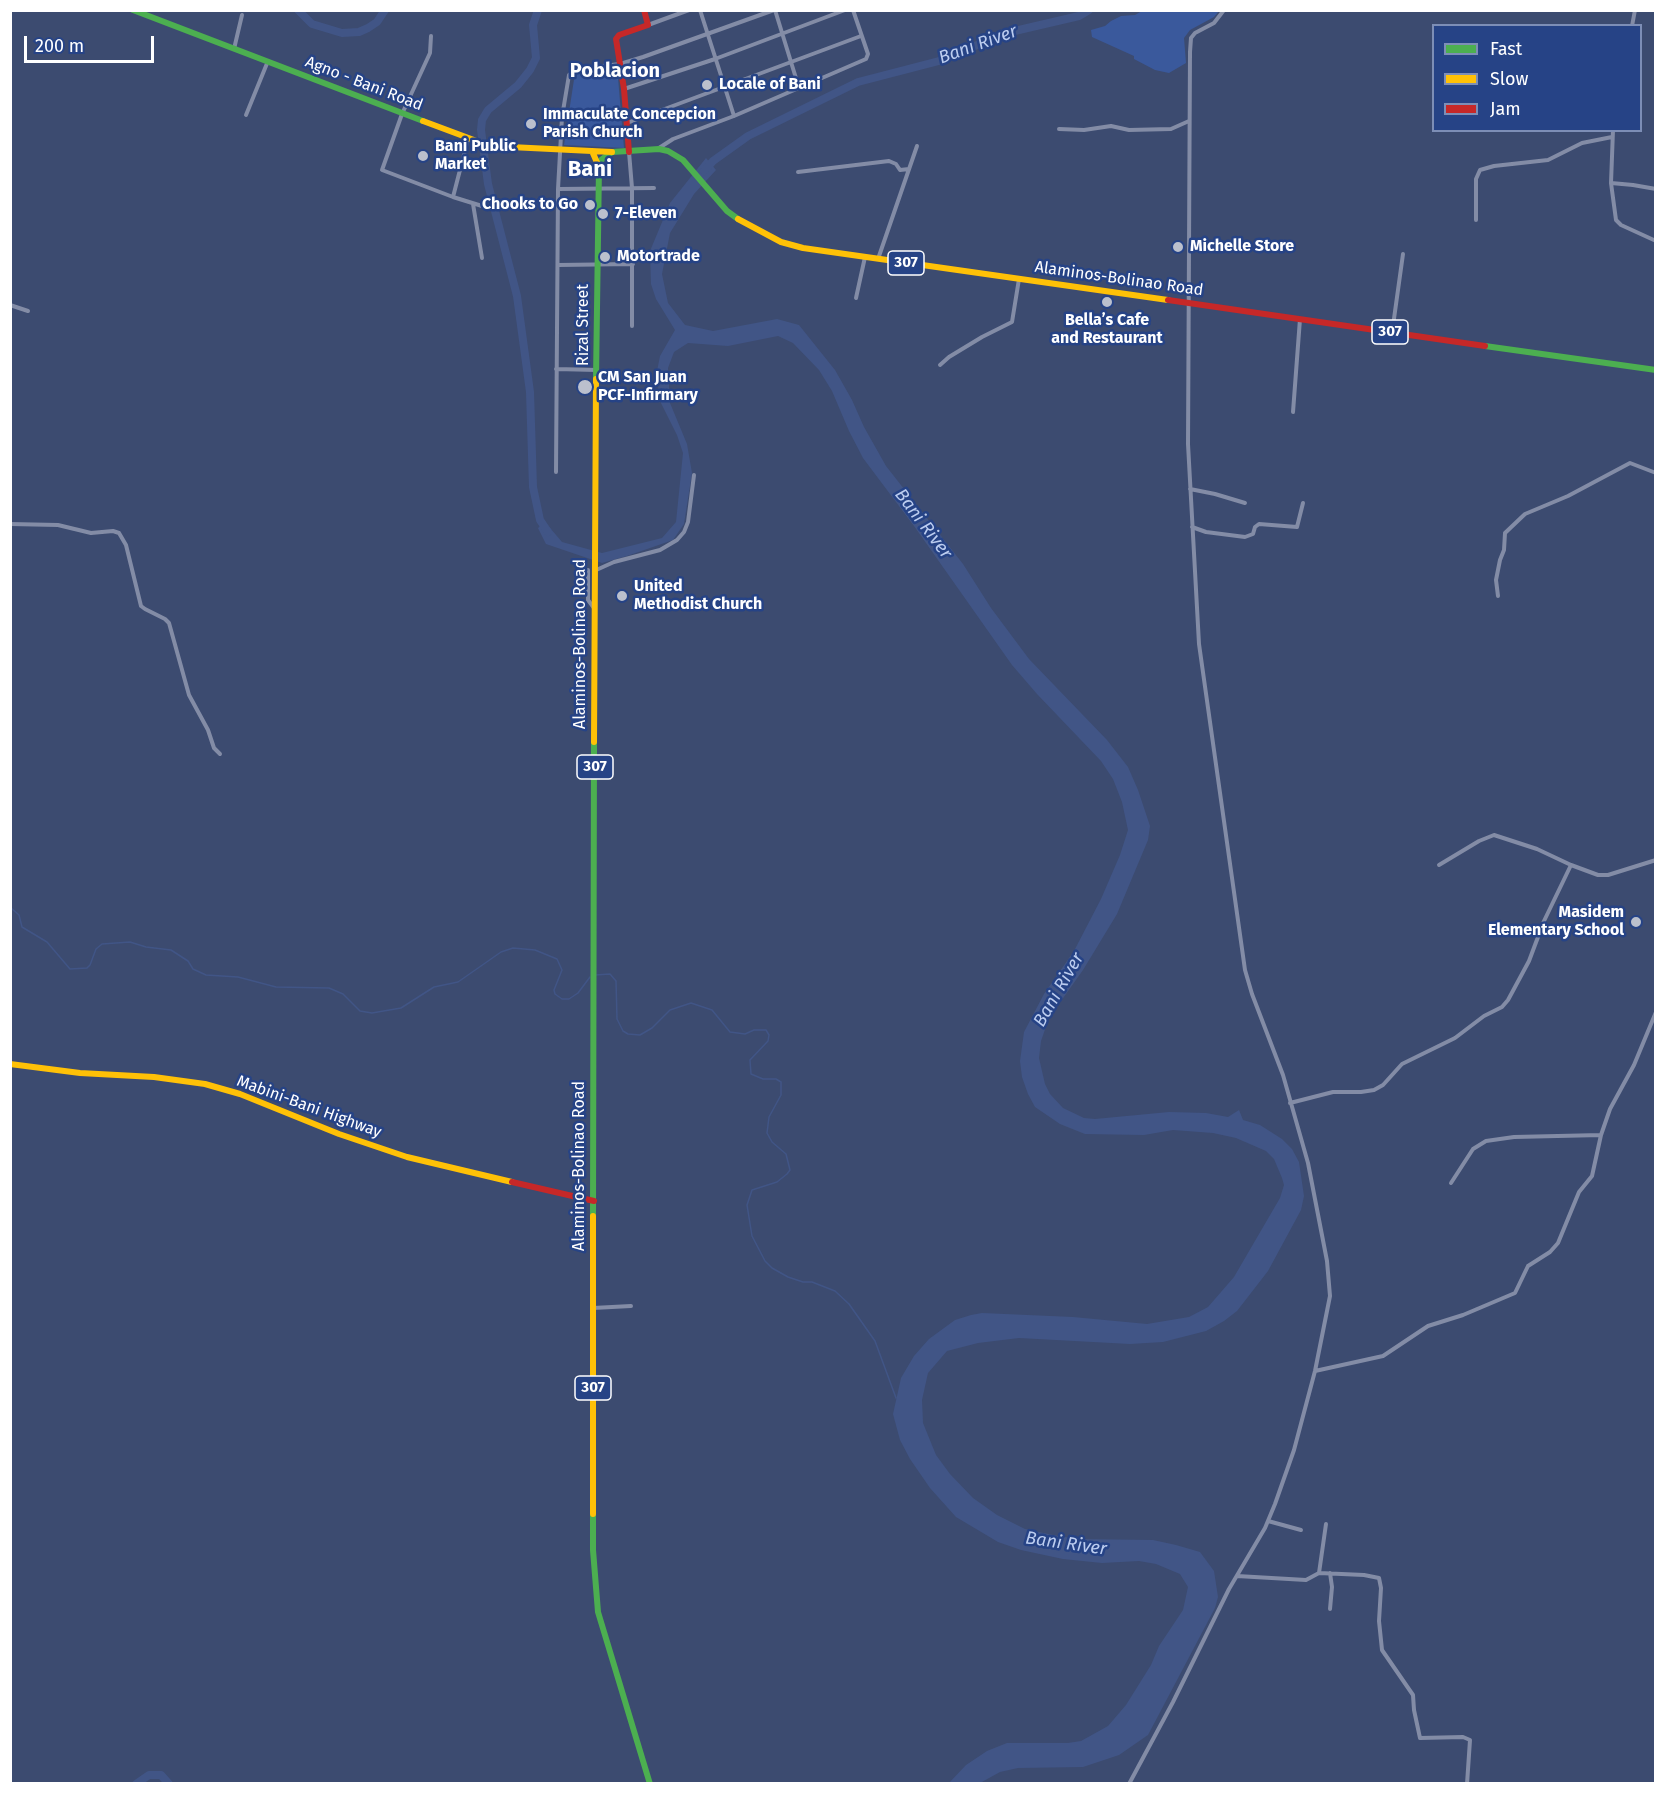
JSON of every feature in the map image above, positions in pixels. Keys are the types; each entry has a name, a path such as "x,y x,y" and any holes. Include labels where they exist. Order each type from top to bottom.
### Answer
{"main road":[{"name":"Agno - Bani Road","path":"133,10 469,140 490,146 612,152"},
{"path":"629,152 624,89 615,42 617,37 648,25 644,10"},
{"path":"598,167 602,158 612,152 659,149"},
{"name":"Alaminos-Bolinao Road","path":"659,149 677,156 727,211 745,224 781,242 803,248 1656,370"},
{"path":"592,151 598,167"},
{"name":"Rizal Street","path":"594,540 598,370 598,167"},
{"name":"Alaminos-Bolinao Road","path":"594,540 592,569 594,608 593,1550 597,1602 612,1667 650,1784"},
{"name":"Mabini-Bani Highway","path":"10,1064 80,1073 154,1077 205,1084 240,1094 339,1134 407,1156 594,1201"}],"street":[{"path":"648,25 689,10"},
{"path":"700,10 734,116"},
{"path":"556,472 558,189 565,92 570,73 576,69 620,64 774,10 799,88"},
{"path":"624,89 845,10"},
{"path":"659,149 673,139 734,116 867,58 868,54 853,10"},
{"path":"1129,1784 1268,1521 1294,1450 1330,1305 1330,1284 1308,1162 1282,1075 1245,970 1203,678 1188,444 1190,52 1191,38 1194,33 1214,23 1224,10"},
{"path":"234,49 242,15"},
{"path":"431,36 430,52 402,114 382,170 482,206"},
{"path":"627,123 861,36"},
{"path":"246,115 268,61"},
{"path":"1059,129 1084,130 1111,126 1129,130 1172,129 1190,120"},
{"path":"1613,132 1611,183 1616,220 1621,225 1656,241"},
{"path":"1476,220 1476,179 1480,170 1494,166 1548,160 1582,143 1612,138"},
{"path":"453,197 469,140"},
{"path":"878,259 918,146"},
{"path":"629,152 632,188 632,326"},
{"path":"798,172 889,161 896,164 900,170 909,169"},
{"path":"1611,183 1656,189"},
{"path":"558,189 654,188"},
{"path":"473,204 482,258"},
{"path":"1392,333 1403,254"},
{"path":"856,298 865,257"},
{"path":"558,265 633,264"},
{"path":"940,365 982,337 1012,322 1019,278"},
{"path":"10,305 28,311"},
{"path":"1293,412 1300,320"},
{"path":"556,369 598,370"},
{"path":"1498,596 1496,580 1504,550 1505,533 1525,514 1568,496 1630,463 1656,472"},
{"path":"592,569 660,550 677,540 684,532 688,522 694,475"},
{"path":"1190,489 1245,503"},
{"path":"1192,527 1206,532 1245,537 1253,534 1255,527 1259,524 1297,527 1303,503"},
{"path":"10,524 58,525 91,533 113,531 119,533 126,544 141,606 169,623 189,695 208,730 214,748 220,754"},
{"path":"1439,865 1494,835 1537,849 1570,866 1603,876 1656,860"},
{"path":"1290,1103 1333,1092 1361,1092 1379,1087 1402,1064 1455,1038 1484,1016 1502,1007 1529,961 1544,921 1570,866"},
{"path":"1315,1371 1383,1356 1428,1326 1463,1315 1515,1293 1528,1266 1550,1252 1558,1243 1579,1192 1589,1182 1594,1171 1601,1135 1656,1012"},
{"path":"1451,1183 1473,1149 1486,1141 1514,1137 1601,1135"},
{"path":"593,1308 631,1306"},
{"path":"1268,1521 1301,1530"},
{"path":"1319,1573 1326,1524"},
{"path":"1237,1576 1306,1580 1319,1573 1376,1576 1381,1588 1379,1620 1382,1650 1413,1695 1420,1738 1463,1737 1470,1740 1467,1784"},
{"path":"1330,1573 1332,1587 1330,1609"}],"shaded area":[{"path":"1142,11 1219,11 1214,17 1190,30 1184,38 1186,63 1169,73 1155,70 1134,59 1134,56 1092,37 1091,30 1105,26 1121,16 1135,15"},
{"path":"617,66 624,148 564,145 575,73"}],"water":[{"path":"706,158 716,170 694,194 670,233 662,274 668,303 685,325 713,331 777,319 799,325 835,370 886,466 963,564 991,608 1029,659 1107,740 1128,767 1138,790 1150,826 1148,840 1117,914 1083,970 1049,1018 1041,1041 1039,1058 1045,1084 1050,1094 1063,1108 1084,1118 1095,1119 1169,1112 1206,1113 1228,1117 1239,1110 1243,1120 1260,1125 1282,1139 1292,1149 1299,1162 1304,1196 1301,1210 1268,1271 1237,1311 1224,1321 1206,1331 1163,1342 1130,1344 1019,1338 978,1343 947,1351 928,1373 922,1400 923,1423 936,1455 973,1498 997,1515 1025,1529 1053,1535 1078,1539 1153,1540 1176,1545 1200,1552 1214,1571 1218,1597 1215,1608 1148,1735 1119,1755 1083,1767 1018,1768 1000,1772 980,1783 949,1783 966,1765 987,1751 1007,1743 1081,1741 1108,1726 1126,1705 1151,1665 1159,1646 1183,1610 1188,1587 1180,1574 1156,1564 1139,1561 1102,1563 1063,1559 1021,1550 998,1542 956,1517 930,1488 900,1440 893,1414 901,1378 914,1356 929,1339 955,1320 971,1315 982,1313 1073,1317 1147,1324 1189,1317 1208,1307 1234,1277 1280,1198 1284,1185 1274,1159 1266,1151 1236,1138 1213,1133 1173,1130 1144,1135 1085,1134 1060,1124 1035,1107 1022,1077 1020,1061 1024,1032 1044,994 1074,951 1101,899 1120,855 1128,830 1122,802 1113,779 1101,761 1012,665 863,458 832,391 819,370 793,343 778,336 728,346 688,343 674,352 668,368 670,403 687,444 692,473 684,524 673,540 602,563 546,544 538,528 545,522 562,542 602,553 662,538 676,522 683,453 661,403 656,376 660,356 675,330 656,299 651,284 650,251 670,203"}],"waterway":[{"path":"298,10 312,24 342,33 359,32 368,28 377,22 385,10"},
{"path":"538,10 533,25 536,58 518,85 488,110 482,120 481,130 488,184 517,296 530,392 533,487 540,520 548,532"},
{"name":"Bani River","path":"704,171 713,161 748,136 858,82 939,61 1006,33 1079,16 1089,10"},
{"path":"10,907 19,915 22,927 47,942 70,969 87,968 96,949 102,944 130,942 146,947 171,950 188,961 193,969 206,975 238,977 276,987 329,988 343,994 360,1011 372,1013 401,1008 434,987 458,982 501,952 513,948 535,950 557,959 562,970 554,990 555,994 562,999 569,999 578,993 590,977"},
{"path":"595,975 610,974 616,981 617,1019 623,1031 628,1034 640,1035 652,1028 670,1010 691,1003 712,1010 730,1032 745,1034 754,1030 766,1030 769,1035 768,1041 750,1060 751,1074 781,1082 781,1095 769,1117 767,1133 772,1142 786,1154 790,1170 777,1182 752,1190 747,1205 752,1236 765,1261 772,1268 788,1277 803,1282 812,1282 835,1291 849,1304 875,1341 896,1398"},
{"path":"136,1784 149,1775 161,1775 169,1784"}],"traffic: fast":[{"path":"133,10 423,121"},
{"path":"596,379 599,167 601,160 612,152 659,149 668,151 683,160 727,211 738,219"},
{"path":"1485,346 1656,370"},
{"path":"593,1216 594,742"},
{"path":"593,1514 593,1550 598,1612 650,1784"}],"traffic: slow":[{"path":"423,121 490,146 612,152"},
{"path":"592,151 599,167"},
{"path":"738,219 781,242 803,248 1168,300"},
{"path":"594,742 596,379"},
{"path":"10,1064 80,1073 154,1077 205,1084 240,1094 339,1134 407,1157 512,1182"},
{"path":"593,1216 593,1514"}],"traffic: jam":[{"path":"629,152 624,89 616,39 619,35 648,25 644,10"},
{"path":"1168,300 1485,346"},
{"path":"512,1182 594,1201"}],"place":[{"name":"Locale of Bani","path":"707,85"},
{"name":"Immaculate Concepcion Parish Church","path":"531,124"},
{"name":"Bani Public Market","path":"423,156"},
{"name":"Chooks to Go","path":"590,205"},
{"name":"7-Eleven","path":"603,214"},
{"name":"Michelle Store","path":"1178,247"},
{"name":"Motortrade","path":"605,257"},
{"name":"Bella’s Cafe and Restaurant","path":"1107,302"},
{"name":"CM San Juan PCF-Infirmary","path":"585,387"},
{"name":"United Methodist Church","path":"622,596"},
{"name":"Masidem Elementary School","path":"1636,922"}],"district":[{"name":"Poblacion","path":"615,71"},
{"name":"Bani","path":"590,170"}]}
